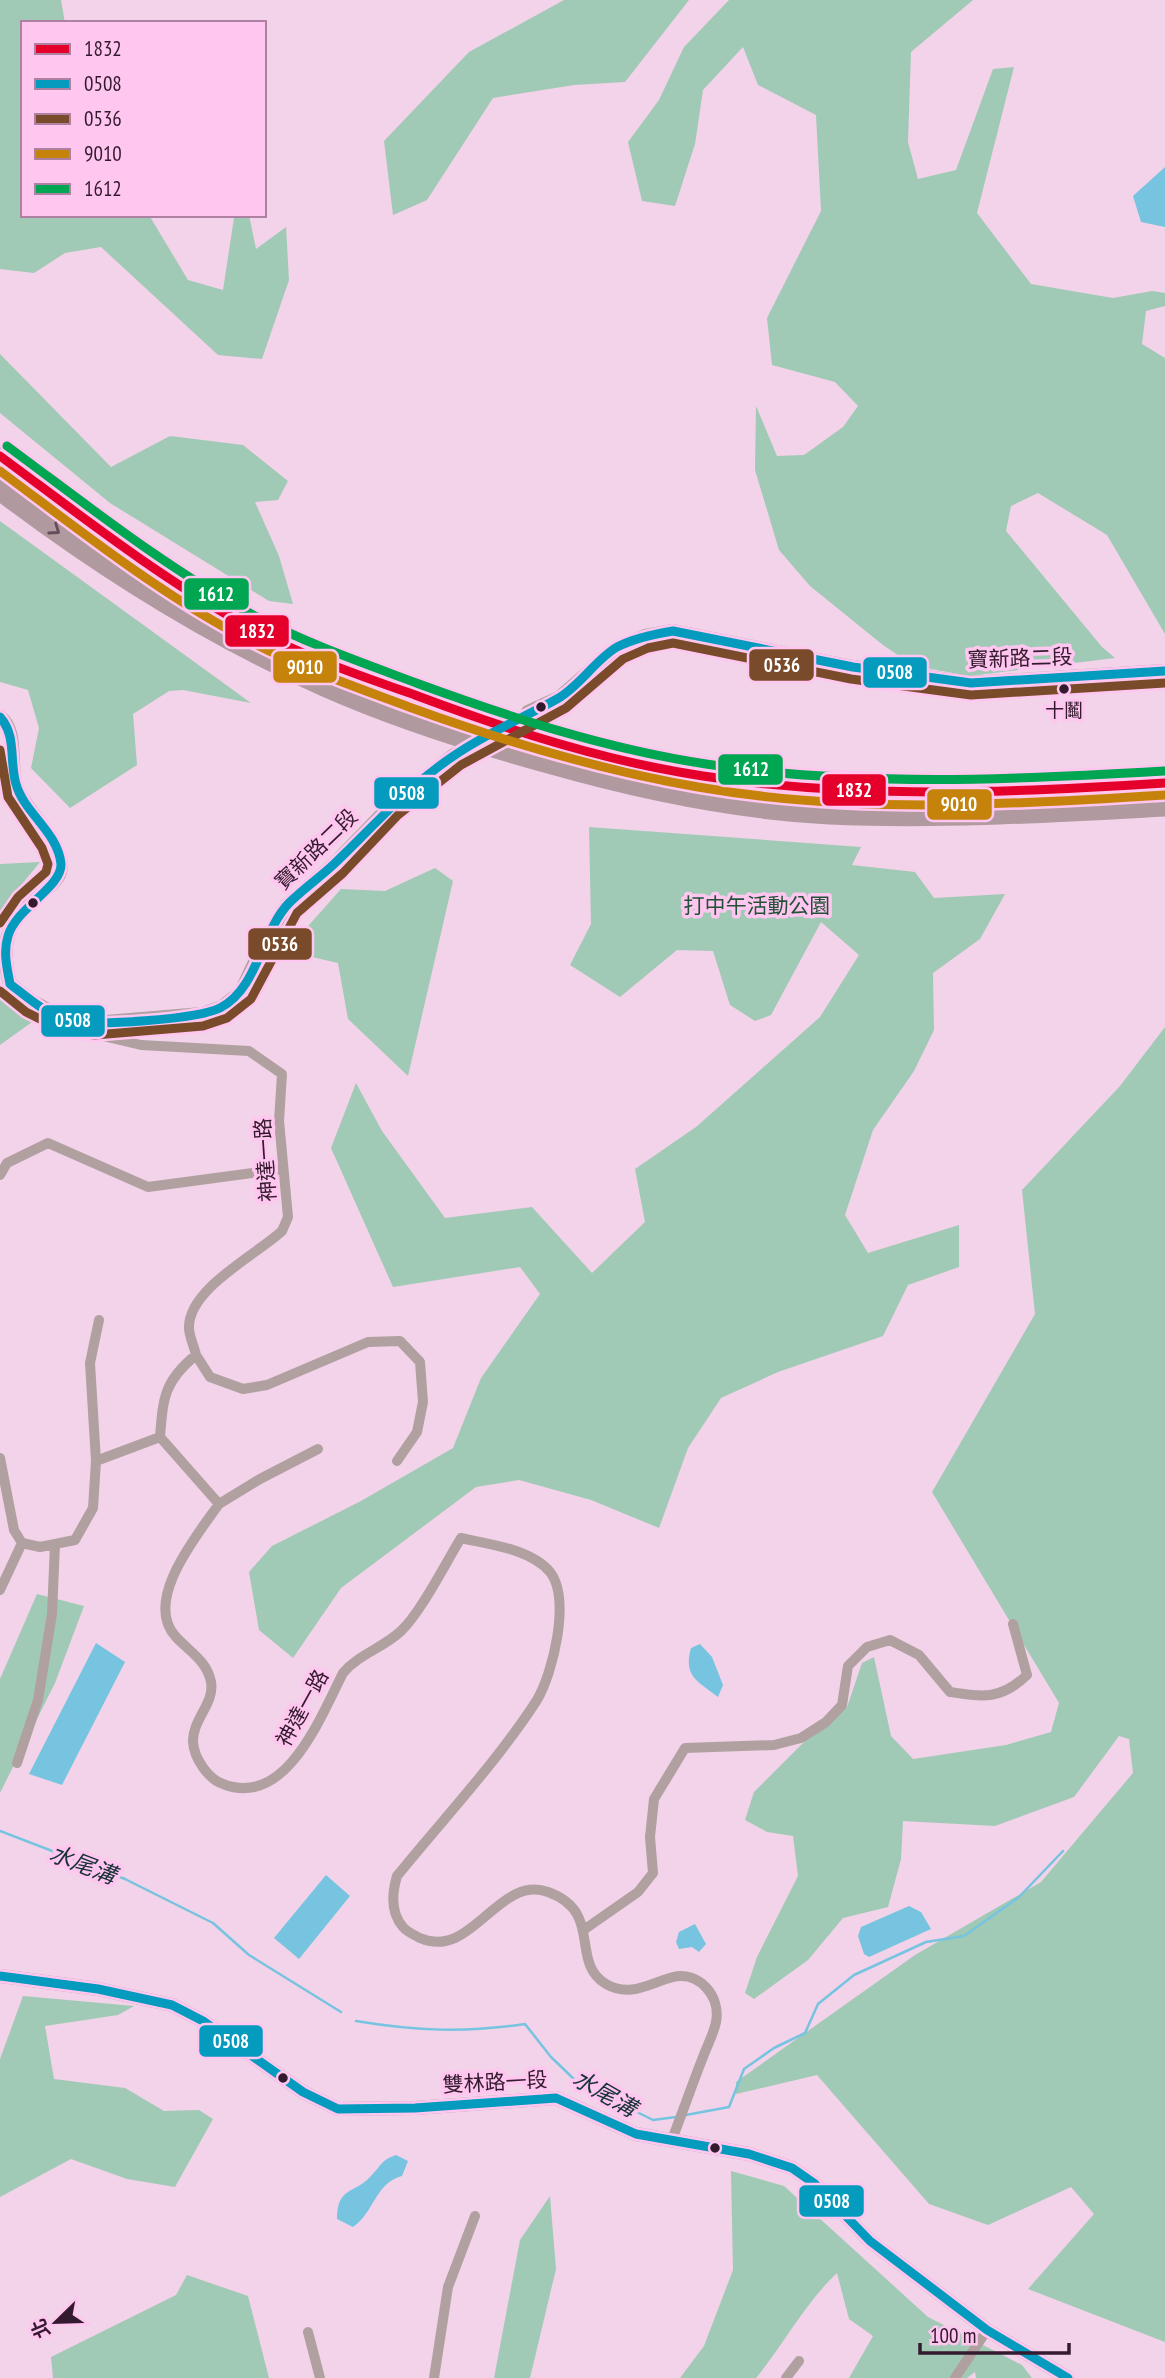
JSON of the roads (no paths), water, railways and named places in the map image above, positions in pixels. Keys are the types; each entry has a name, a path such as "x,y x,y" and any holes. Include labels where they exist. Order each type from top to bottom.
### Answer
{"highway":[{"path":"0,456 233,618 382,683 468,716 563,746 693,774 872,792 966,794 1165,783"},
{"path":"0,490 109,568 223,635 324,686 438,730 620,783 828,814 987,816 1165,806"}],"street":[{"name":"寶新路二段","path":"528,712 559,698 616,648 645,636 673,631 853,667 971,684 1165,671"},
{"name":"寶新路二段","path":"0,717 10,735 12,774 18,792 58,853 60,871 53,883 24,906 12,922 4,953 10,984 33,1002 66,1020 94,1023 201,1014 222,1007 241,992 262,947 287,905 334,864 390,806 454,755"},
{"name":"神達一路","path":"94,1023 103,1035 141,1045 249,1051 282,1074 279,1121 288,1217 282,1231 204,1292 192,1310 189,1328 196,1355"},
{"path":"0,1175 7,1163 48,1143 148,1187 282,1170"},
{"path":"0,1458 14,1530 22,1543 40,1547 75,1540 93,1508 96,1461 90,1363 99,1320"},
{"path":"318,1449 219,1504 160,1437 163,1397 171,1379 196,1355 210,1377 243,1389 267,1385 368,1342 400,1341 420,1362 423,1402 417,1432 397,1461"},
{"path":"96,1461 160,1437"},
{"name":"神達一路","path":"219,1504 190,1544 168,1585 165,1605 173,1634 205,1664 212,1685 208,1702 196,1721 193,1742 198,1758 218,1783 237,1790 273,1779 295,1761 343,1673 351,1663 390,1641 404,1628 461,1538 521,1554 550,1572 561,1599 561,1619 538,1697 397,1876 393,1904 403,1927 413,1934 429,1942 447,1941 462,1935 514,1895 525,1890 545,1890 565,1900 577,1913 585,1929 591,1969 606,1984 626,1991 685,1976 702,1982 713,1995 717,2021 671,2142"},
{"path":"0,1590 22,1543"},
{"path":"17,1763 38,1700 52,1614 55,1544"},
{"path":"585,1929 638,1892 653,1873 650,1837 654,1800 685,1748 774,1745 801,1738 826,1723 842,1705 848,1666 867,1647 890,1640 919,1655 950,1692 977,1696 1010,1690 1027,1675 1013,1623"},
{"name":"雙林路一段","path":"0,1976 98,1989 172,2005 204,2021 303,2092 338,2109 415,2108 556,2098 636,2134 749,2154 792,2168 814,2184 870,2241 988,2330 1068,2378"},
{"path":"434,2378 448,2287 475,2216"},
{"path":"955,2378 988,2330"},
{"path":"308,2332 320,2378"},
{"path":"786,2378 799,2361"}],"water":[{"path":"1165,167 1165,227 1141,222 1133,196"},
{"path":"96,1643 125,1662 62,1785 29,1774"},
{"path":"700,1644 712,1657 723,1685 718,1697 691,1672 691,1648"},
{"path":"326,1875 350,1896 299,1959 274,1938"},
{"path":"909,1906 921,1912 931,1929 869,1957 864,1954 858,1936 861,1927"},
{"path":"695,1924 706,1944 699,1952 692,1947 679,1949 676,1942 679,1932"},
{"path":"396,2155 408,2161 402,2176 386,2185 366,2214 353,2227 337,2219 343,2196 370,2177 384,2161"}],"waterway":[{"name":"水尾溝","path":"0,1831 125,1879 213,1923 249,1955 341,2012"},
{"name":"水尾溝","path":"686,2115 729,2107 744,2069 774,2048 805,2033 818,2004 854,1975 926,1942 964,1936 1019,1897 1063,1851"},
{"name":"水尾溝","path":"356,2021 440,2030 525,2024 551,2057 577,2082 653,2120 676,2117"}],"tunnel":[{"path":"454,755 528,712"}],"place":[{"name":"十鬮","path":"1064,689"}],"park label":[{"name":"打中午活動公園","path":"757,905"}]}
